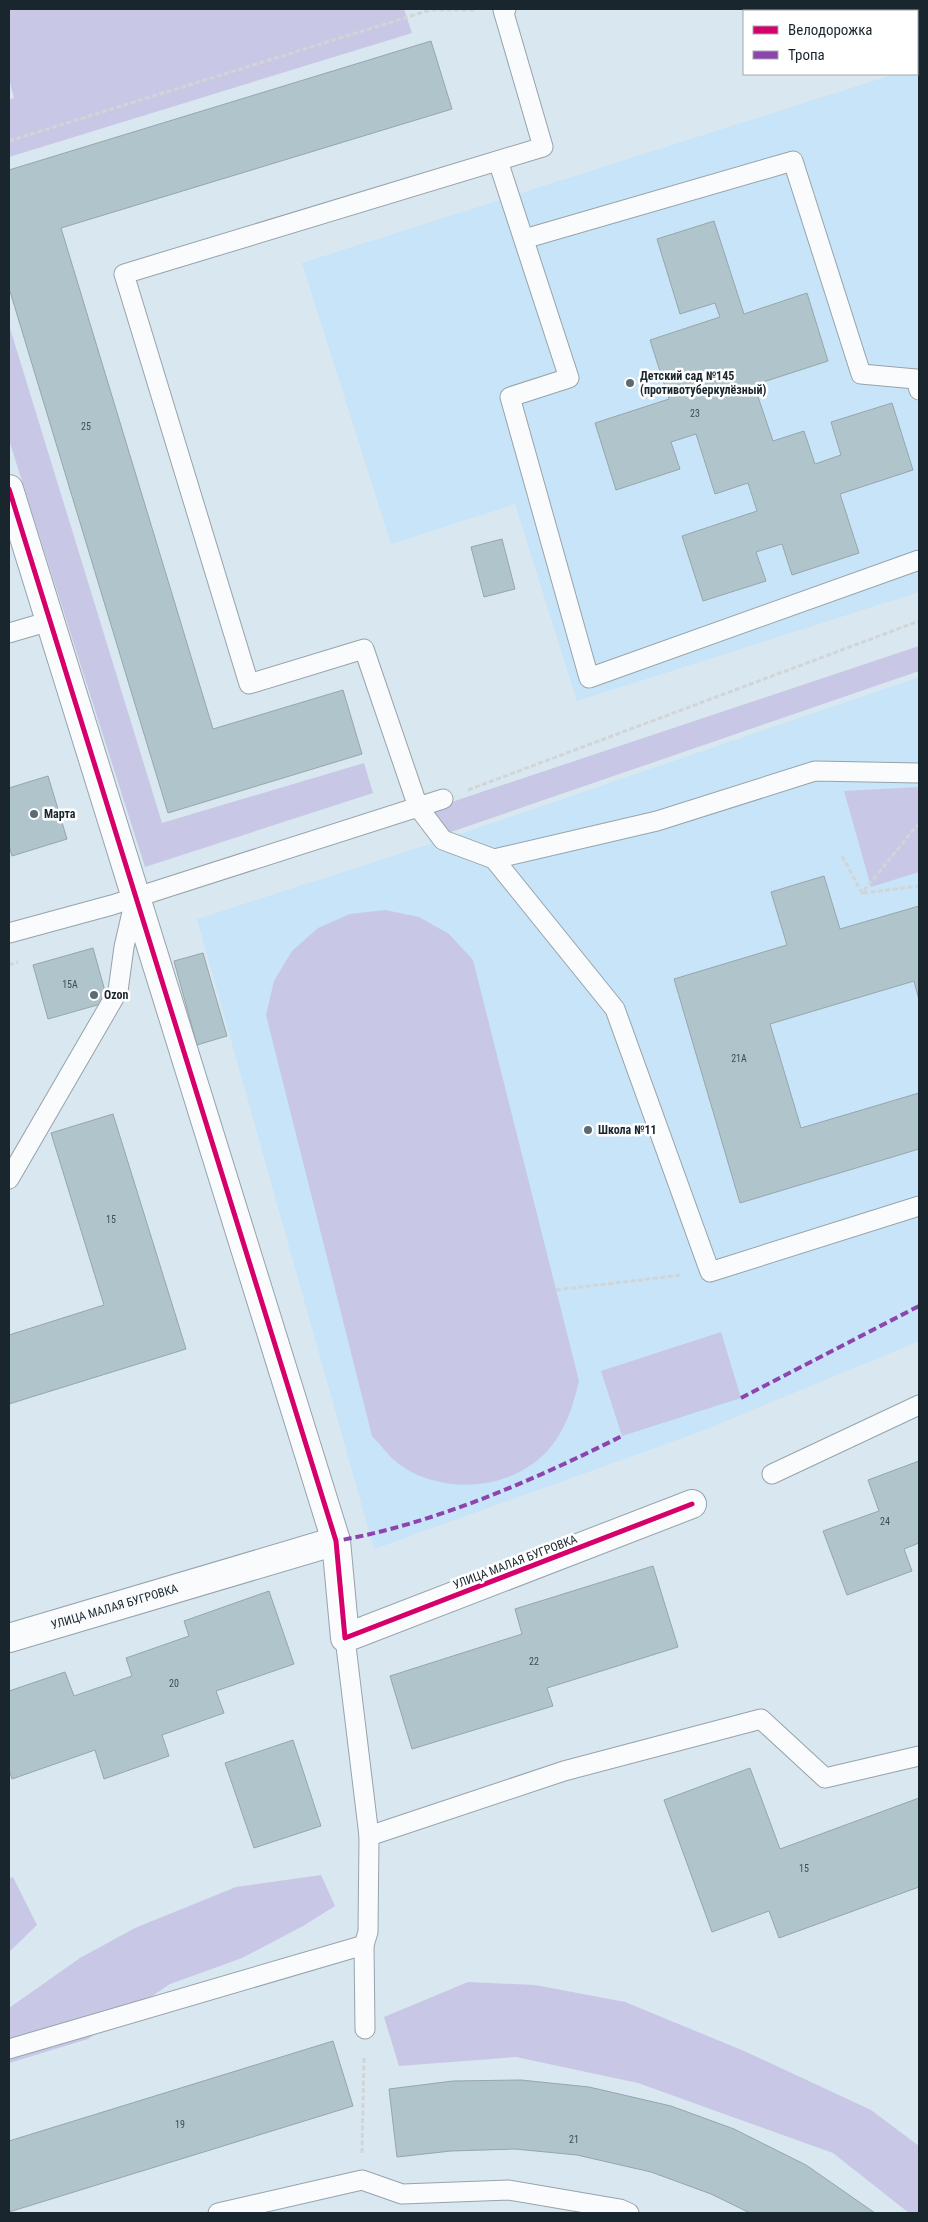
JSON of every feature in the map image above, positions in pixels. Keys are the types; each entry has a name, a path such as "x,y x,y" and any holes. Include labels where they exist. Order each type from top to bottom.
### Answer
{"street":[{"path":"9,489 336,1541 346,1638"},
{"name":"УЛИЦА МАЛАЯ БУГРОВКА","path":"346,1638 692,1504"},
{"name":"УЛИЦА МАЛАЯ БУГРОВКА","path":"9,1638 336,1541"}],"lane":[{"path":"505,9 543,147 124,274 249,684 364,649 418,807 442,840 494,859 615,1009 710,1272 919,1206"},
{"path":"498,161 568,378 510,397 589,678 919,560"},
{"path":"524,239 793,161 861,374 916,380 919,390"},
{"path":"9,633 50,621"},
{"path":"494,859 657,821 815,771 919,773"},
{"path":"9,933 136,897 443,799"},
{"path":"9,1179 118,991 124,947 136,897"},
{"path":"772,1474 919,1405"},
{"path":"346,1638 369,1836 368,1932 364,1945 365,2029"},
{"path":"369,1836 564,1771 761,1718 826,1778 919,1756"},
{"path":"9,2049 364,1945"},
{"path":"218,2213 362,2180 402,2194 509,2190 620,2209 630,2213"}],"path":[{"path":"9,141 430,10 505,9"},
{"path":"443,799 919,621"},
{"path":"862,893 919,823"},
{"path":"842,856 862,893"},
{"path":"862,893 919,886"},
{"path":"556,1290 710,1272"},
{"path":"362,2180 365,2029"}],"shaded area":[{"path":"9,9 404,9 412,33 9,157 9,100 14,98 9,79"},
{"name":"Детский сад №145 (противотуберкулёзный)","path":"918,66 919,592 577,701 515,504 391,544 302,263 892,75 918,75"},
{"path":"9,325 162,823 364,763 373,793 145,867 9,440"},
{"path":"919,646 919,671 445,834 425,811"},
{"name":"Школа №11","path":"919,677 919,1341 702,1431 374,1549 197,919 443,840"},
{"path":"919,787 919,872 871,887 844,791"},
{"path":"385,910 419,917 449,934 473,960 579,1381 563,1429 553,1444 538,1460 520,1472 499,1480 478,1484 434,1481 413,1473 395,1461 372,1436 266,1015 274,981 292,951 318,928 350,914"},
{"path":"721,1332 741,1398 622,1436 601,1371"},
{"path":"321,1875 335,1906 303,1926 242,1958 170,1984 88,2039 9,2063 9,2008 80,1958 135,1928 236,1887"},
{"path":"13,1877 37,1925 9,1952 9,1879"},
{"path":"468,1982 535,1985 625,2002 744,2051 871,2110 919,2146 919,2213 909,2213 833,2153 638,2083 516,2057 399,2066 384,2017"}],"building":[{"path":"431,41 452,109 61,228 213,729 343,690 362,754 168,813 9,288 9,170"},
{"path":"714,221 744,314 807,293 828,361 754,385 773,441 804,431 815,464 841,455 831,422 892,403 913,470 840,494 859,553 792,575 782,544 756,552 766,581 703,601 682,536 757,511 748,483 715,494 696,434 671,442 680,469 616,490 595,423 669,399 650,340 720,317 715,303 680,314 657,239"},
{"path":"502,539 515,589 484,597 471,547"},
{"name":"Марта","path":"48,776 67,839 12,856 9,846 9,788"},
{"path":"824,876 840,929 919,906 919,1000 914,981 770,1024 801,1128 919,1093 919,1149 740,1203 674,979 787,945 771,892"},
{"path":"93,948 108,1002 48,1019 33,965"},
{"path":"203,953 227,1036 197,1045 174,961"},
{"path":"113,1114 186,1349 9,1404 9,1335 104,1305 51,1133"},
{"path":"919,1461 919,1543 904,1549 912,1571 847,1595 823,1531 879,1511 868,1480"},
{"path":"653,1566 678,1647 547,1688 553,1706 412,1749 390,1676 522,1634 515,1609"},
{"path":"269,1591 294,1664 216,1691 224,1713 162,1735 169,1756 104,1779 95,1750 12,1779 9,1770 9,1691 65,1672 74,1696 132,1676 126,1658 189,1636 184,1621"},
{"path":"293,1740 321,1826 254,1848 225,1763"},
{"path":"750,1768 780,1849 919,1798 919,1887 779,1938 769,1911 712,1932 664,1800"},
{"path":"333,2041 353,2106 9,2212 9,2141"},
{"path":"521,2080 589,2087 671,2106 734,2129 806,2165 875,2213 750,2213 711,2194 651,2172 577,2155 515,2149 451,2151 397,2157 389,2089 453,2081"}],"marked path":[{"path":"741,1398 919,1306"},
{"path":"335,1537 336,1541 410,1524 483,1499 554,1469 622,1436"}],"cycle path":[{"path":"9,489 336,1541 345,1638 692,1504"}],"place":[{"name":"Детский сад №145 (противотуберкулёзный)","path":"630,383"},
{"name":"Марта","path":"34,814"},
{"name":"Ozon","path":"94,995"},
{"name":"Школа №11","path":"588,1130"}]}
